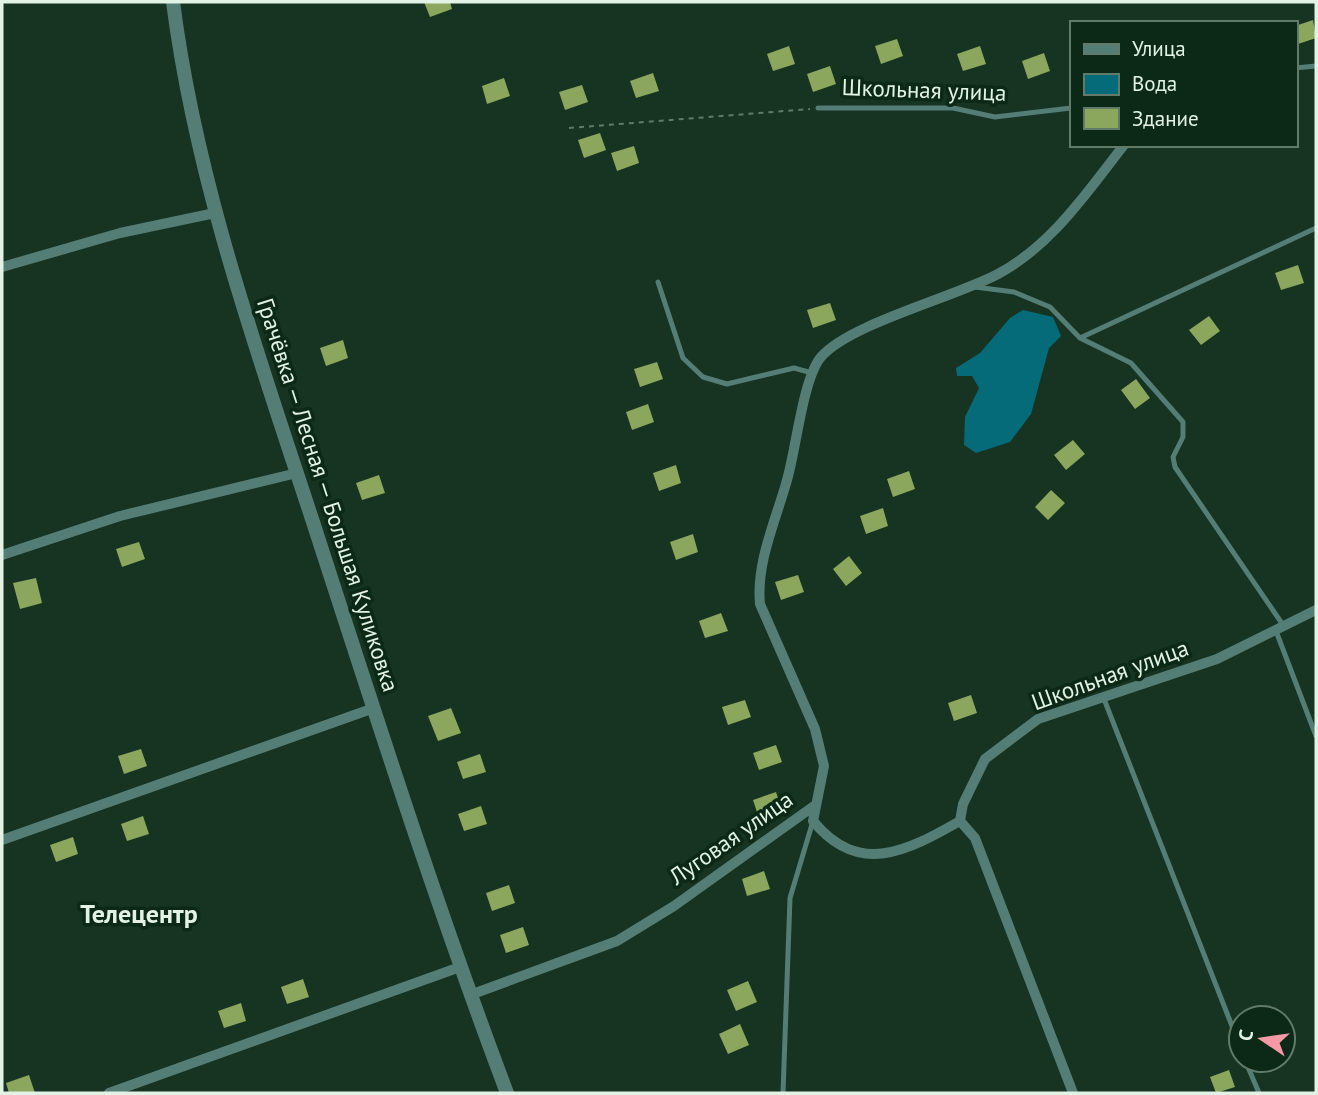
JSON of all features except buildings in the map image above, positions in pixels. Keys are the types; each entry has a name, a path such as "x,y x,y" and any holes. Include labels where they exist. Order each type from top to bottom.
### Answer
{"street":[{"name":"Грачёвка — Лесная — Большая Куликовка","path":"173,2 215,213 250,337 470,995"},
{"path":"812,373 820,358 834,345 882,321 972,286 1036,250 1078,205 1122,147"},
{"path":"2,267 120,233 215,213"},
{"name":"Луговая улица","path":"470,995 617,941 674,906 814,806 824,766 815,729 760,604 758,584 790,471 812,373"},
{"path":"2,555 120,516 238,484 297,472"},
{"name":"Школьная улица","path":"960,821 963,804 985,760 1038,719 1217,659 1316,611"},
{"path":"2,840 373,708"},
{"path":"814,806 813,821 841,846 866,856 918,845 960,821 975,838 1073,1093"},
{"path":"108,1093 460,967"},
{"path":"470,995 507,1093"}],"lane":[{"path":"1297,68 1316,66"},
{"name":"Школьная улица","path":"818,108 953,108 995,117 1070,108"},
{"path":"1080,338 1316,228"},
{"path":"658,282 683,358 703,377 727,384 794,368 812,373"},
{"path":"972,286 1014,292 1050,307 1080,338 1131,363 1183,422 1184,437 1175,449 1173,457 1175,467 1280,628 1316,736"},
{"path":"1104,699 1227,1013"},
{"path":"783,1093 790,898 813,821"},
{"path":"1251,1074 1259,1093"}],"path":[{"path":"569,128 818,108"}],"water":[{"path":"1023,310 1053,317 1061,336 1049,348 1031,414 1010,442 976,453 964,445 965,417 979,388 972,376 957,376 956,368 980,353 1010,318"}],"district":[{"name":"Телецентр","path":"139,914"}]}
